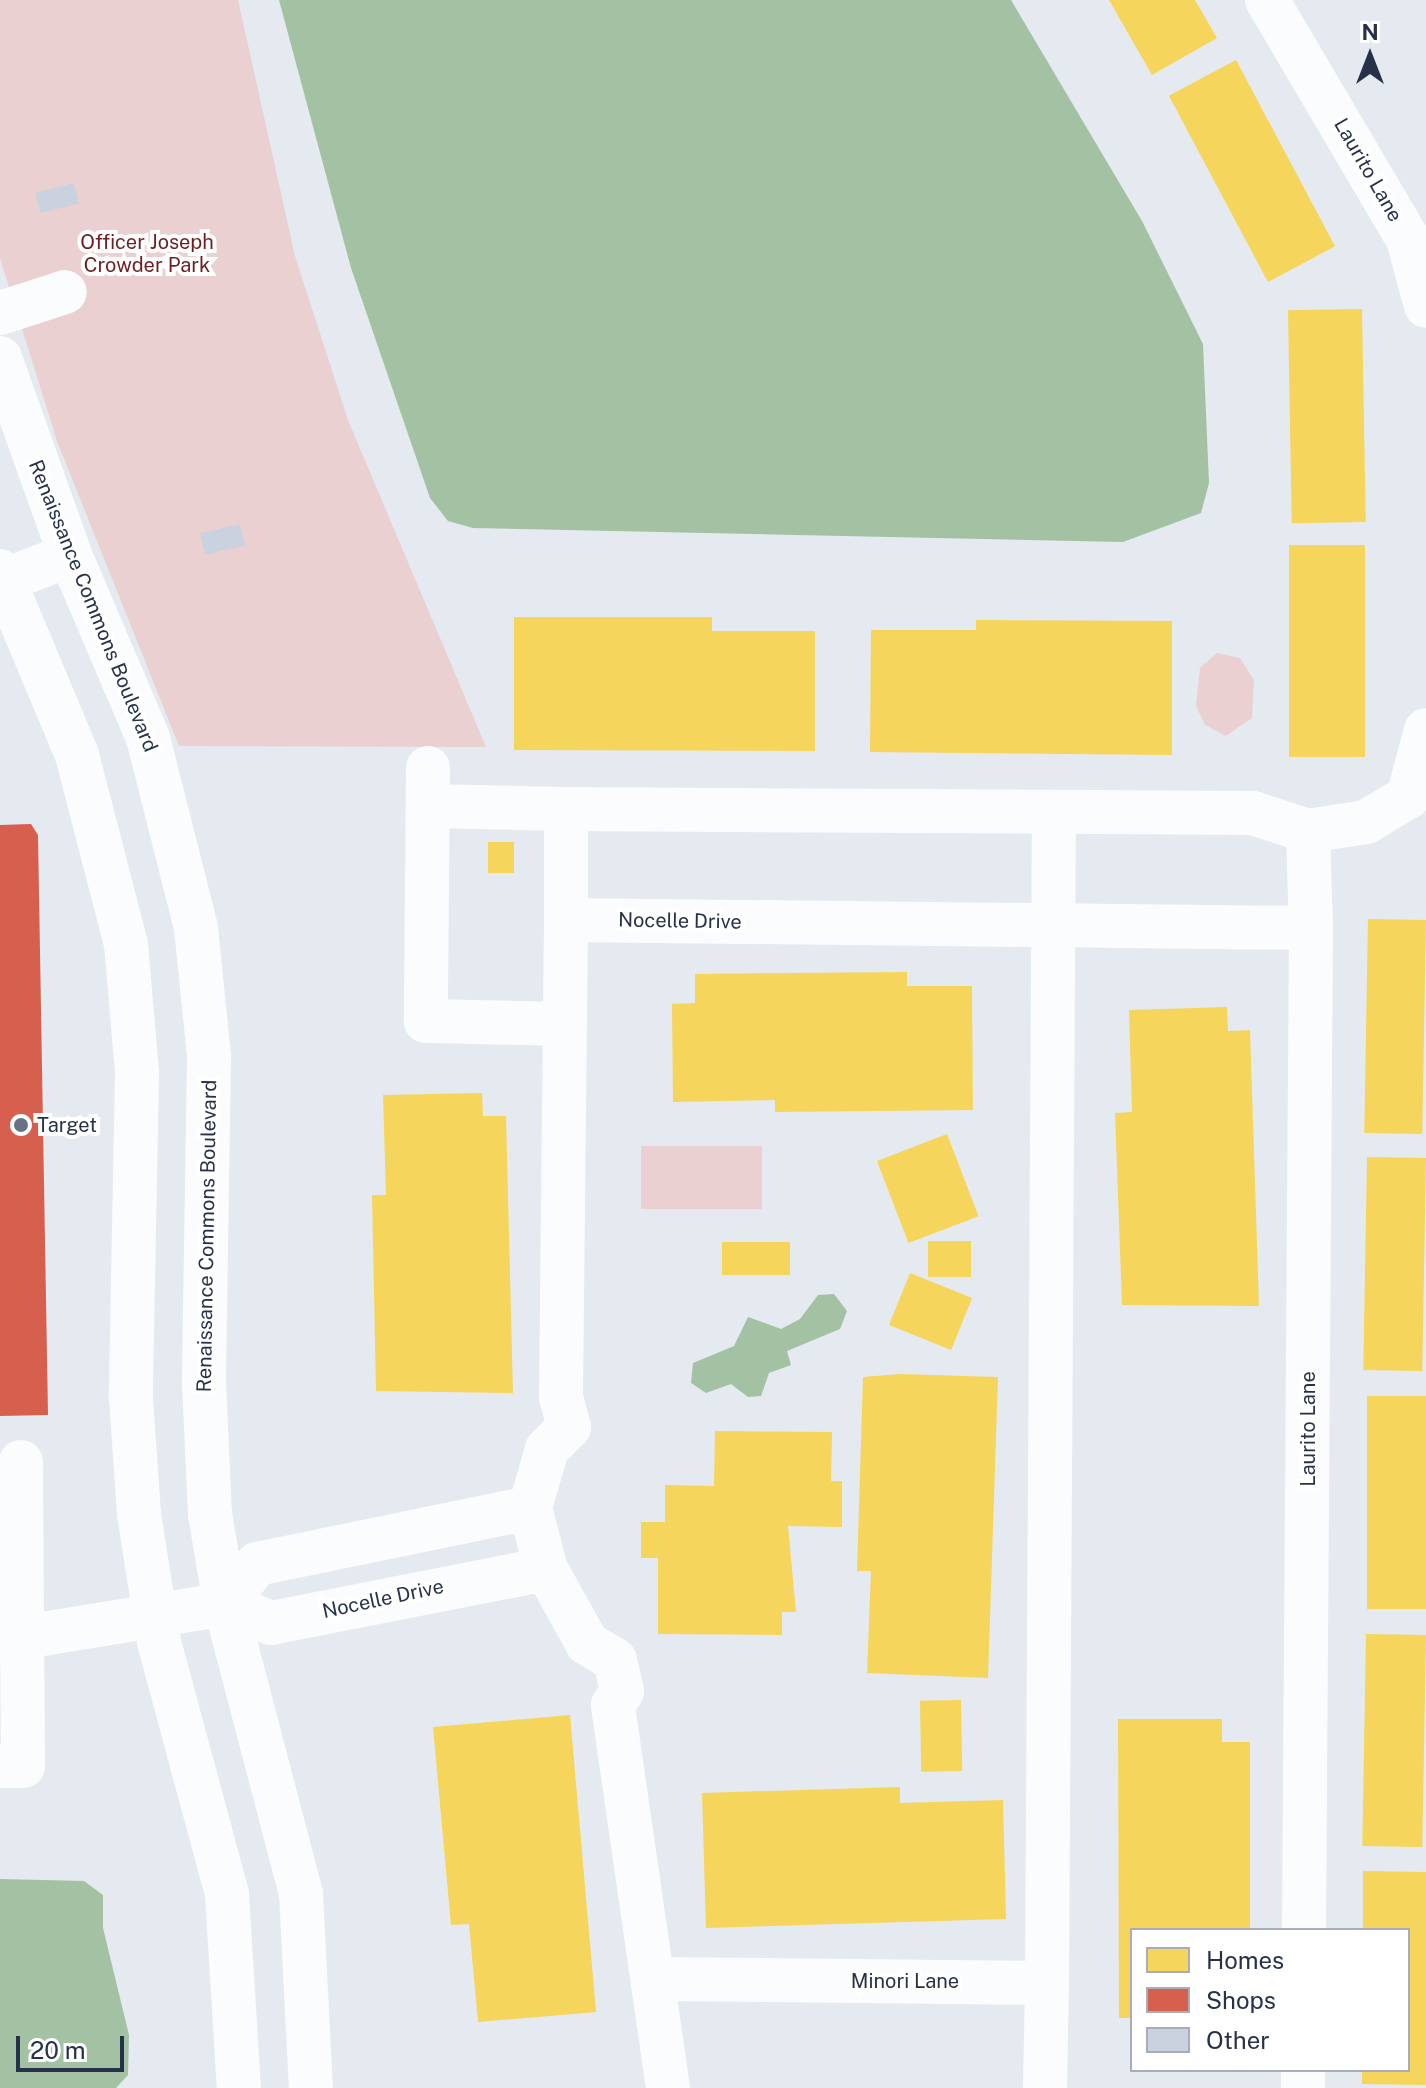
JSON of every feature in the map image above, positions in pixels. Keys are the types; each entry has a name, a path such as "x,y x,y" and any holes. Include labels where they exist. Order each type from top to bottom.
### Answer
{"street":[{"name":"Laurito Lane","path":"1267,0 1408,239 1426,306"},
{"path":"0,313 65,292"},
{"name":"Renaissance Commons Boulevard","path":"0,358 70,555 148,738 196,928 210,1123 205,1449 225,1604 301,1893 311,2088"},
{"path":"70,555 1,578 77,755 126,944 139,1203 131,1399 154,1615 227,1894 239,2088"},
{"path":"565,1024 426,1021 428,787 566,809 1253,813 1308,831 1366,822 1408,797 1426,730"},
{"path":"566,809 561,1397 569,1427 547,1449 530,1508 546,1569 587,1643 593,1696 613,1705 657,1979 668,2088"},
{"path":"1045,2088 1054,812"},
{"name":"Laurito Lane","path":"1304,1928 1290,927 1308,831"},
{"name":"Nocelle Drive","path":"566,920 1290,927"},
{"path":"0,1766 23,1766 11,1641 21,1462"},
{"path":"11,1641 225,1604 257,1564 530,1508"},
{"name":"Nocelle Drive","path":"225,1604 271,1623 546,1569"},
{"name":"Minori Lane","path":"657,1979 1047,1983"}],"green space":[{"name":"Officer Joseph Crowder Park","path":"0,0 238,0 295,256 348,420 486,747 179,746 57,441 0,258"},
{"path":"1217,653 1240,658 1254,680 1252,718 1226,736 1205,725 1196,706 1200,668"},
{"path":"641,1146 762,1146 762,1209 641,1209"}],"shaded area":[{"path":"279,0 1011,0 1142,221 1203,344 1209,483 1201,513 1123,542 473,528 448,521 430,498 351,268"},
{"path":"834,1294 847,1311 840,1329 787,1351 791,1365 769,1373 761,1396 748,1397 731,1384 706,1393 691,1383 693,1363 734,1346 748,1317 781,1329 800,1319 818,1295"},
{"path":"0,1879 84,1881 103,1895 103,1928 129,2035 128,2075 116,2088 0,2088"}],"building: Homes":[{"path":"1109,0 1195,0 1217,38 1152,75"},
{"path":"1236,60 1335,246 1268,282 1169,96"},
{"path":"1362,309 1366,522 1292,523 1288,310"},
{"path":"1289,545 1365,545 1365,757 1289,757"},
{"path":"514,617 712,617 712,631 815,631 815,751 514,750"},
{"path":"976,620 1172,621 1172,755 870,752 871,630 976,630"},
{"path":"488,842 514,842 514,873 488,873"},
{"path":"1368,919 1426,920 1422,1134 1364,1133"},
{"path":"907,972 907,986 972,986 973,1110 775,1112 775,1100 673,1102 672,1004 695,1003 695,974"},
{"path":"1227,1007 1228,1031 1250,1030 1259,1306 1122,1305 1115,1113 1132,1112 1129,1010"},
{"path":"482,1093 483,1116 506,1116 513,1393 376,1391 372,1195 386,1195 383,1095"},
{"path":"947,1134 979,1216 909,1243 877,1161"},
{"path":"1367,1157 1426,1158 1422,1371 1363,1370"},
{"path":"928,1241 971,1241 971,1277 928,1277"},
{"path":"722,1242 790,1242 790,1275 722,1275"},
{"path":"910,1273 972,1298 951,1350 889,1325"},
{"path":"900,1374 998,1377 988,1678 867,1673 871,1571 857,1571 863,1377"},
{"path":"1367,1396 1426,1396 1426,1609 1367,1609"},
{"path":"715,1431 832,1432 831,1481 842,1481 842,1527 788,1526 796,1612 782,1612 782,1635 658,1634 658,1558 641,1558 641,1522 665,1522 665,1485 714,1486"},
{"path":"1366,1634 1426,1635 1422,1847 1362,1846"},
{"path":"961,1700 962,1771 921,1772 920,1701"},
{"path":"570,1715 596,2012 478,2022 469,1924 451,1925 433,1727"},
{"path":"1118,1719 1222,1719 1222,1742 1250,1742 1250,1928 1130,1928 1130,2018 1119,2018"},
{"path":"900,1787 900,1803 1003,1800 1006,1919 706,1928 702,1793"},
{"path":"1363,1871 1426,1872 1426,2085 1362,2084 1362,2072 1410,2072 1410,1928 1363,1928"}],"building: Shops":[{"name":"Target","path":"31,824 38,835 48,1415 0,1416 0,825"}],"building: Other":[{"path":"74,183 79,203 40,213 35,193"},
{"path":"240,524 245,545 205,555 200,533"}],"place":[{"name":"Target","path":"21,1125"}]}
